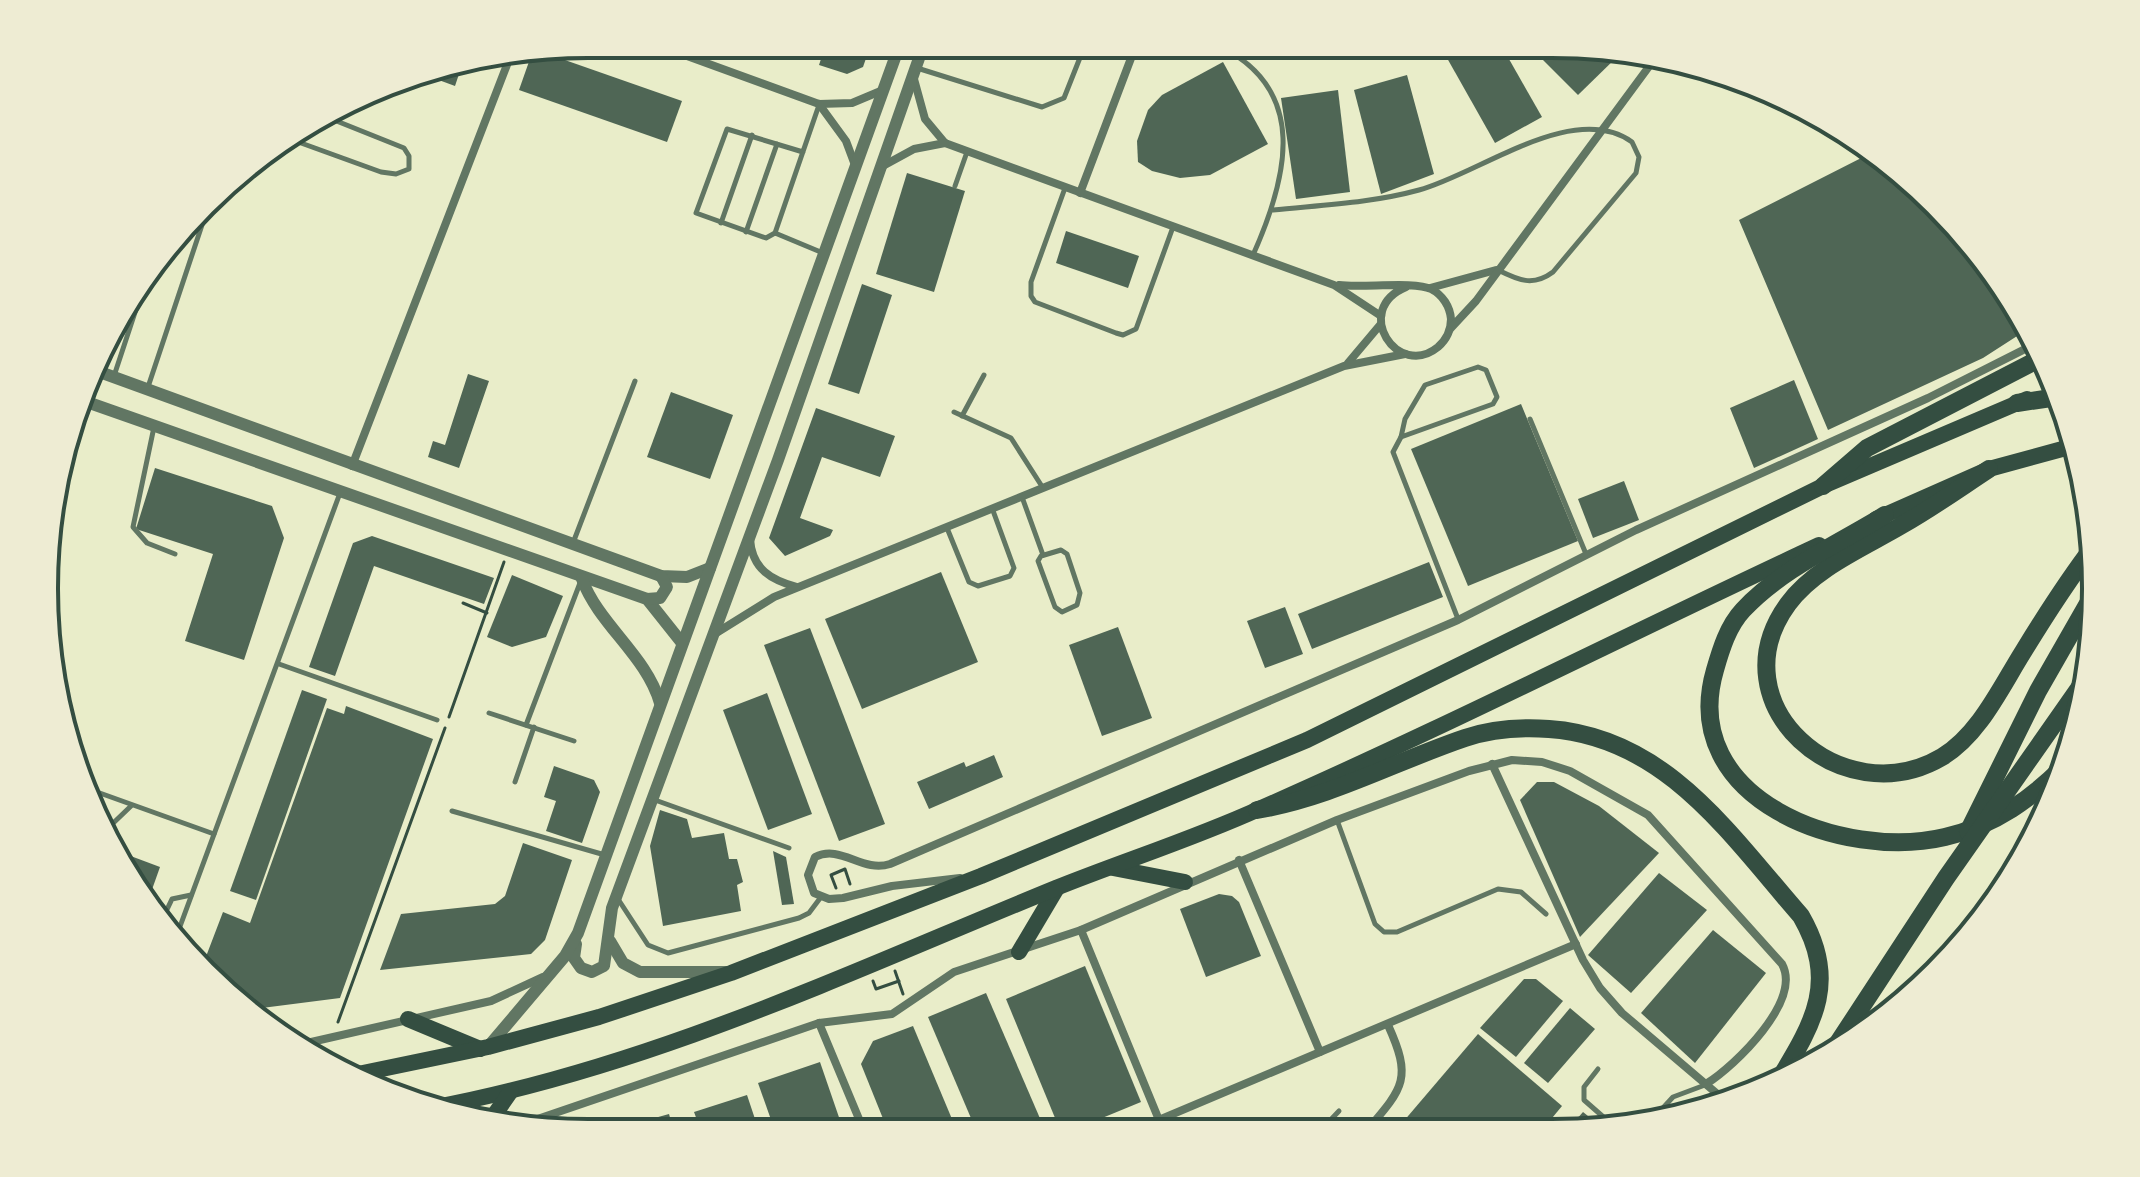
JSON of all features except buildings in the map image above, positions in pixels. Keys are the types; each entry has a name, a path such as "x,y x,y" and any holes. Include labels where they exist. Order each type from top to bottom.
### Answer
{"highway":[{"path":"1823,486 1867,448 2031,363"},
{"path":"2017,403 2047,399"},
{"path":"1989,469 1832,566 1788,603 1775,626 1769,677 1772,700 1782,718 1808,749 1827,762 1869,774 1893,773 1941,758 1960,744 1992,703 2081,562"},
{"path":"1885,515 1784,576 1742,610 1724,642 1712,681 1711,718 1722,751 1741,782 1782,816 1857,840 1920,842 1945,837 1997,818 2024,801 2046,782"},
{"path":"1946,878 2008,748 2081,616"},
{"path":"1847,1029 1946,878 2070,702"},
{"path":"1257,810 1331,792 1466,738 1489,732 1559,729 1627,748 1667,771 1702,802 1809,929 1820,974 1817,1007 1805,1038 1790,1062"}],"main road":[{"path":"370,1072 484,1048 599,1017 731,973 981,876 1307,740 1823,486 2045,393"},
{"path":"457,1102 511,1091 698,1035 890,960 1058,887 1257,810 1989,469 2063,449"},
{"path":"1112,867 1185,882"},
{"path":"1019,952 1058,887"},
{"path":"408,1019 484,1048"},
{"path":"497,1111 511,1091"}],"street":[{"path":"698,58 819,104 852,103 884,90"},
{"path":"484,1048 565,956 578,933 895,58"},
{"path":"578,933 574,958 586,971 604,966 610,938 609,919 616,897 778,460 919,58"},
{"path":"1080,193 1131,58"},
{"path":"352,466 507,65"},
{"path":"710,638 752,609 798,587 1344,366 1405,354 1422,355 1436,348 1476,301 1649,67"},
{"path":"915,71 918,105 934,132 945,143 1334,285 1381,320 1386,339 1405,354"},
{"path":"819,104 846,141 856,169"},
{"path":"880,168 914,149 945,143"},
{"path":"1334,285 1430,288 1497,270"},
{"path":"1344,366 1365,347 1381,320 1386,301 1406,287"},
{"path":"1430,288 1447,305 1450,329"},
{"path":"981,876 914,882 843,898 821,897 809,885 808,875 810,865 819,854 836,853 866,866 890,864 1458,620 1587,555 1928,398 2025,349"},
{"path":"104,373 661,576 687,577 710,568"},
{"path":"91,404 582,579 647,599 660,598 664,594 667,587 661,576"},
{"path":"749,532 753,556 767,576 798,587"},
{"path":"582,579 591,598 653,683 660,703"},
{"path":"647,599 682,643"},
{"path":"544,1117 819,1023 881,1017 908,1005 944,977 1081,930 1185,882 1337,820 1492,764 1527,760 1556,765 1648,815 1782,964 1788,982 1782,1000 1731,1067 1706,1084"},
{"path":"1492,764 1591,974 1616,1007 1716,1093"},
{"path":"1239,860 1320,1052"},
{"path":"1081,930 1159,1119"},
{"path":"610,938 623,963 640,972 731,973"},
{"path":"1161,1119 1576,944"},
{"path":"314,1042 507,996 547,975"},
{"path":"819,1023 859,1119"},
{"path":"1377,1119 1398,1094 1403,1083 1402,1059 1388,1025"}],"lane":[{"path":"915,71 1042,107 1064,98 1080,58"},
{"path":"1238,58 1255,69 1273,93 1279,112 1283,151 1273,210 1253,255"},
{"path":"803,152 730,128 724,131 696,211 698,216 766,238 775,233 803,152 819,104"},
{"path":"301,143 381,172 396,174 409,169 409,156 404,148 338,121"},
{"path":"1273,210 1419,191 1451,180 1538,139 1603,129 1632,142 1639,157 1636,173 1545,278 1525,282 1497,270"},
{"path":"721,223 752,135"},
{"path":"746,232 777,144"},
{"path":"955,186 967,152"},
{"path":"1065,188 1031,282 1031,296 1035,302 1116,333 1123,335 1136,329 1173,227"},
{"path":"147,389 202,226"},
{"path":"775,233 826,254"},
{"path":"114,377 135,314"},
{"path":"1401,437 1493,404 1497,397 1486,370 1478,367 1425,385 1405,419 1393,452 1458,620"},
{"path":"962,416 984,375"},
{"path":"573,543 635,381"},
{"path":"954,412 1011,438 1043,488"},
{"path":"1530,419 1587,555"},
{"path":"155,426 133,527 147,543 175,554"},
{"path":"180,926 340,493"},
{"path":"1022,496 1043,555 1039,564 1055,607 1062,612 1072,608 1080,593 1067,554 1058,550 1043,555"},
{"path":"947,527 967,578 973,585 1010,576 1014,568 992,508"},
{"path":"526,725 582,579"},
{"path":"279,664 437,720"},
{"path":"489,713 574,741"},
{"path":"515,782 534,727"},
{"path":"98,793 214,834"},
{"path":"652,798 789,848"},
{"path":"113,823 131,805"},
{"path":"452,811 606,855"},
{"path":"1337,820 1375,924 1384,932 1397,932 1498,889 1521,892 1546,914"},
{"path":"167,910 172,899 191,895"},
{"path":"616,897 648,945 668,953 799,918 821,897"},
{"path":"1598,1069 1584,1087 1584,1100 1602,1116"},
{"path":"1664,1107 1673,1097 1706,1084"},
{"path":"1331,1119 1339,1111"}],"path":[{"path":"331,1039 508,551"},
{"path":"463,603 487,613"},
{"path":"831,875 845,869"},
{"path":"890,960 908,1005"},
{"path":"876,989 899,981"}]}
